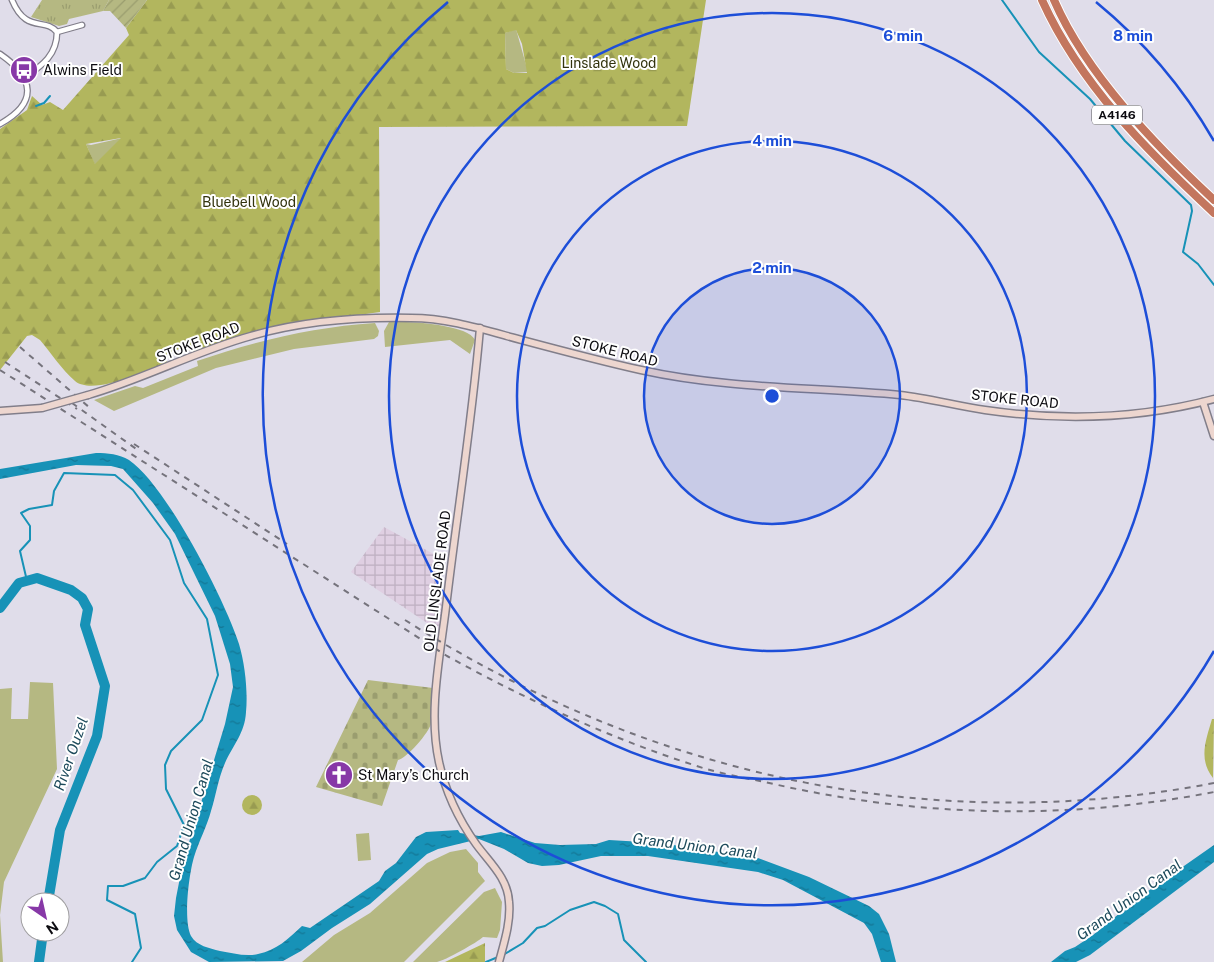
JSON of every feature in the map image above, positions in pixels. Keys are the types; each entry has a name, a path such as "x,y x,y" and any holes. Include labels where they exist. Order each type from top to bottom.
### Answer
{"highway":[{"name":"A4146","path":"1042,0 1077,63 1110,108 1164,166 1214,213"},
{"name":"A4146","path":"1054,0 1086,56 1118,100 1169,158 1214,200"}],"street":[{"path":"12,0 20,15 30,23 54,29 57,32"},
{"path":"57,32 82,25"},
{"path":"23,79 49,59 54,51 57,32"},
{"path":"0,54 23,79 27,88 26,103 18,112 0,124"},
{"name":"STOKE ROAD","path":"0,411 42,408 88,396 250,336 288,328 380,318 451,321 610,364 717,383 903,395 986,410 1030,415 1088,417 1146,414 1214,399"},
{"name":"OLD LINSLADE ROAD","path":"480,328 475,382 440,659 434,726 444,782 476,844 492,864 507,890 509,916 500,962"},
{"path":"1203,402 1214,436"}],"shaded area":[{"path":"384,527 441,558 432,579 440,583 440,589 444,595 439,631 351,572"}],"green space":[{"path":"42,0 109,0 103,11 69,19 67,24 59,26 31,17"},
{"path":"109,0 147,0 126,28 110,11 103,11"},
{"path":"147,0 706,0 687,126 379,127 380,312 288,325 198,353 181,348 166,355 167,364 120,381 94,386 83,385 70,377 40,340 32,335 27,336 0,370 0,129 27,110 32,96 42,105 50,102 63,110 129,35 126,28","holes":["516,30 522,44 527,73 514,73 506,69 505,33","121,138 95,164 86,144"]},
{"path":"516,29 528,72 514,73 506,69 505,33"},
{"path":"122,138 95,165 86,144 91,145"},
{"path":"389,322 421,323 449,327 461,330 475,340 470,354 450,340 385,347 384,331"},
{"path":"375,323 379,331 378,336 374,339 294,349 216,368 114,411 94,400 135,386 143,388 198,366 197,361 241,347 284,336 329,328"},
{"path":"368,680 433,688 430,727 412,750 398,760 382,806 316,787"},
{"path":"30,682 53,683 57,769 4,882 0,915 0,689 12,688 11,719 28,719"},
{"path":"1212,719 1214,719 1213,778 1208,771 1205,757 1206,742"},
{"path":"248,795 256,795 262,801 262,809 256,815 248,815 242,809 242,801"},
{"path":"369,833 371,860 358,861 356,834"},
{"path":"466,849 478,863 478,872 485,881 404,962 302,962 334,935 370,913 427,863 450,852"},
{"path":"495,888 502,902 500,930 497,938 483,937 461,951 437,962 413,962 484,892"},
{"path":"0,915 3,962 0,962"},
{"path":"485,943 485,962 445,962"}],"water":[{"path":"96,453 113,454 129,460 144,473 160,493 193,545 208,573 232,624 243,660 247,696 245,719 241,733 223,769 190,874 187,919 191,936 200,944 220,951 244,955 253,955 271,950 287,940 302,926 310,928 379,881 385,871 396,863 416,837 426,832 458,830 460,833 479,836 501,832 535,843 560,845 596,844 609,840 660,843 758,858 809,877 869,906 879,914 889,934 896,962 881,962 872,934 864,923 783,880 758,872 648,856 601,856 559,865 542,866 528,863 504,849 479,839 438,849 427,854 370,904 283,961 209,962 191,952 177,930 174,916 176,898 183,862 225,724 233,687 230,664 215,616 175,534 153,503 123,469 111,466 76,465 0,479 0,469"},
{"path":"1214,845 1214,862 1090,955 1076,962 1051,962 1065,951 1093,935 1141,896"}],"waterway":[{"path":"1002,0 1039,52 1090,99 1125,141 1191,205 1192,211 1183,252 1198,264 1214,285"},
{"path":"36,106 44,103 50,96"},
{"name":"Grand Union Canal","path":"27,581 20,551 30,540 30,526 21,513 29,509 52,505 54,491 64,473 115,475 133,490 170,540 184,583 207,619 218,675 202,720 171,751 165,765 166,789 184,825 177,846 157,862 145,878 123,886 108,886 107,900 135,914 141,948 132,962"},
{"name":"River Ouzel","path":"0,608 19,583 37,578 71,590 82,598 88,609 85,625 105,686 97,736 60,830 50,892"},
{"path":"503,955 523,943 537,928 545,926 570,910 594,902 618,914 624,940 646,962"},
{"name":"River Ouzel","path":"39,962 42,942"},
{"path":"486,962 498,957"}],"railway":[{"path":"20,347 90,408"},
{"path":"5,362 77,409"},
{"path":"0,370 447,656 541,704 605,732 670,757 718,772 821,794 933,808 989,811 1102,808 1214,792"},
{"path":"72,403 139,451"},
{"path":"134,444 287,544"},
{"path":"405,620 498,674 594,719 693,754 794,780 897,796 1001,803 1107,798 1214,783"}],"place":[{"name":"Alwins Field","path":"24,70"},
{"name":"St Mary’s Church","path":"339,775"}],"park label":[{"name":"Linslade Wood","path":"609,63"},
{"name":"Bluebell Wood","path":"249,202"}]}
